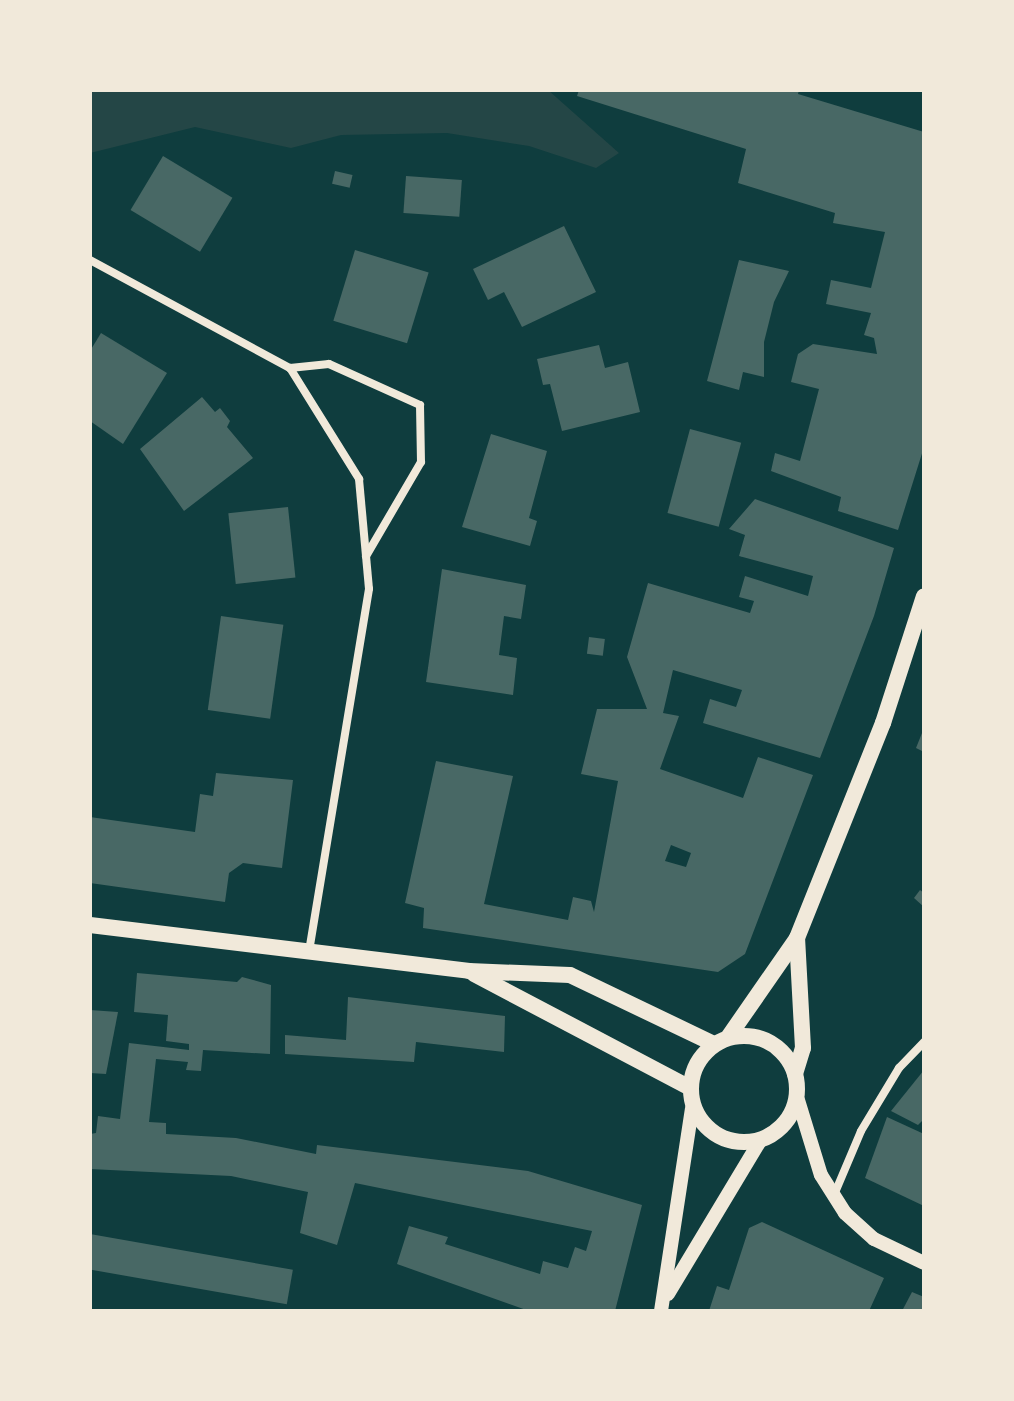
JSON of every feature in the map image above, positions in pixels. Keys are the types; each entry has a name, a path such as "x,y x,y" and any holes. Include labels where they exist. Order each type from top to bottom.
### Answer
{"main road":[{"path":"797,938 803,1048 795,1074 798,1100 781,1128 760,1141 727,1139 692,1109 690,1088 694,1070 721,1040 797,938 883,723 924,596"},
{"path":"90,925 469,971 570,975 721,1040 748,1036 780,1050 795,1074"},
{"path":"469,971 690,1088"}],"street":[{"path":"90,260 290,368 359,479 369,589 309,952"},
{"path":"290,368 329,364 420,405 421,462 366,557"},
{"path":"833,1196 861,1131 899,1068 924,1042"},
{"path":"798,1100 821,1175 852,1221 874,1239 924,1263"},
{"path":"664,1304 668,1246 692,1109"},
{"path":"664,1304 760,1141"}],"shaded area":[{"path":"90,90 548,90 619,153 596,168 529,146 447,133 341,135 291,148 195,127 90,153"}],"building":[{"path":"579,90 799,90 798,94 924,132 924,447 898,530 838,511 841,497 771,471 775,453 800,461 819,389 791,382 798,354 813,344 877,354 874,338 864,335 871,313 826,304 831,280 871,288 885,232 833,223 835,213 738,183 746,149 577,96"},
{"path":"163,156 232,198 200,252 131,210"},
{"path":"335,171 353,175 350,188 332,184"},
{"path":"406,176 462,180 459,217 403,213"},
{"path":"564,226 596,292 522,327 504,292 488,300 473,269"},
{"path":"355,250 429,273 407,343 333,321"},
{"path":"739,260 789,271 774,302 764,342 764,377 743,372 739,390 707,381"},
{"path":"101,333 167,373 123,444 90,421 90,351"},
{"path":"599,345 605,368 628,362 640,412 562,431 550,384 543,385 537,359"},
{"path":"202,397 215,412 220,408 230,421 227,427 253,458 184,511 140,449"},
{"path":"690,429 741,443 719,527 667,513"},
{"path":"491,434 547,451 529,518 537,521 530,546 462,527"},
{"path":"755,499 894,548 874,616 820,758 703,723 710,699 736,707 742,690 673,670 663,713 679,716 660,769 743,798 758,757 813,775 745,954 718,972 423,928 424,908 405,903 436,761 513,776 484,904 568,920 573,897 591,901 594,912 618,781 581,774 597,709 647,709 627,657 648,583 750,613 754,601 739,597 745,576 808,596 813,576 739,556 745,535 729,529","holes":["671,845 691,853 686,867 665,861"]},
{"path":"288,507 295,578 236,584 228,513"},
{"path":"442,569 526,585 521,619 504,616 499,655 517,658 513,695 426,682"},
{"path":"221,616 283,625 270,719 208,710"},
{"path":"589,637 605,639 603,656 587,654"},
{"path":"924,728 924,752 916,748"},
{"path":"216,773 293,780 282,868 243,863 229,873 225,902 90,883 90,817 195,832 200,794 213,796"},
{"path":"920,890 924,893 924,907 914,898"},
{"path":"137,973 237,982 242,977 271,985 270,1054 203,1050 201,1071 186,1070 188,1062 156,1059 149,1122 166,1123 166,1134 236,1138 316,1154 317,1145 528,1171 642,1205 615,1311 529,1311 397,1264 409,1226 448,1237 445,1244 540,1274 543,1261 568,1268 575,1247 586,1251 592,1231 355,1183 337,1245 300,1233 308,1192 231,1176 90,1169 90,1134 96,1133 98,1116 120,1119 129,1043 189,1050 189,1044 166,1041 168,1015 134,1012"},
{"path":"348,997 505,1016 504,1052 416,1042 414,1062 285,1054 285,1035 346,1040"},
{"path":"90,1010 118,1012 106,1074 90,1073"},
{"path":"924,1070 924,1119 918,1125 891,1111"},
{"path":"887,1117 924,1134 924,1206 865,1178"},
{"path":"762,1222 884,1278 869,1311 709,1311 717,1286 729,1290 749,1228"},
{"path":"90,1234 293,1270 287,1304 90,1270"},
{"path":"912,1292 924,1297 924,1311 902,1311"}]}
